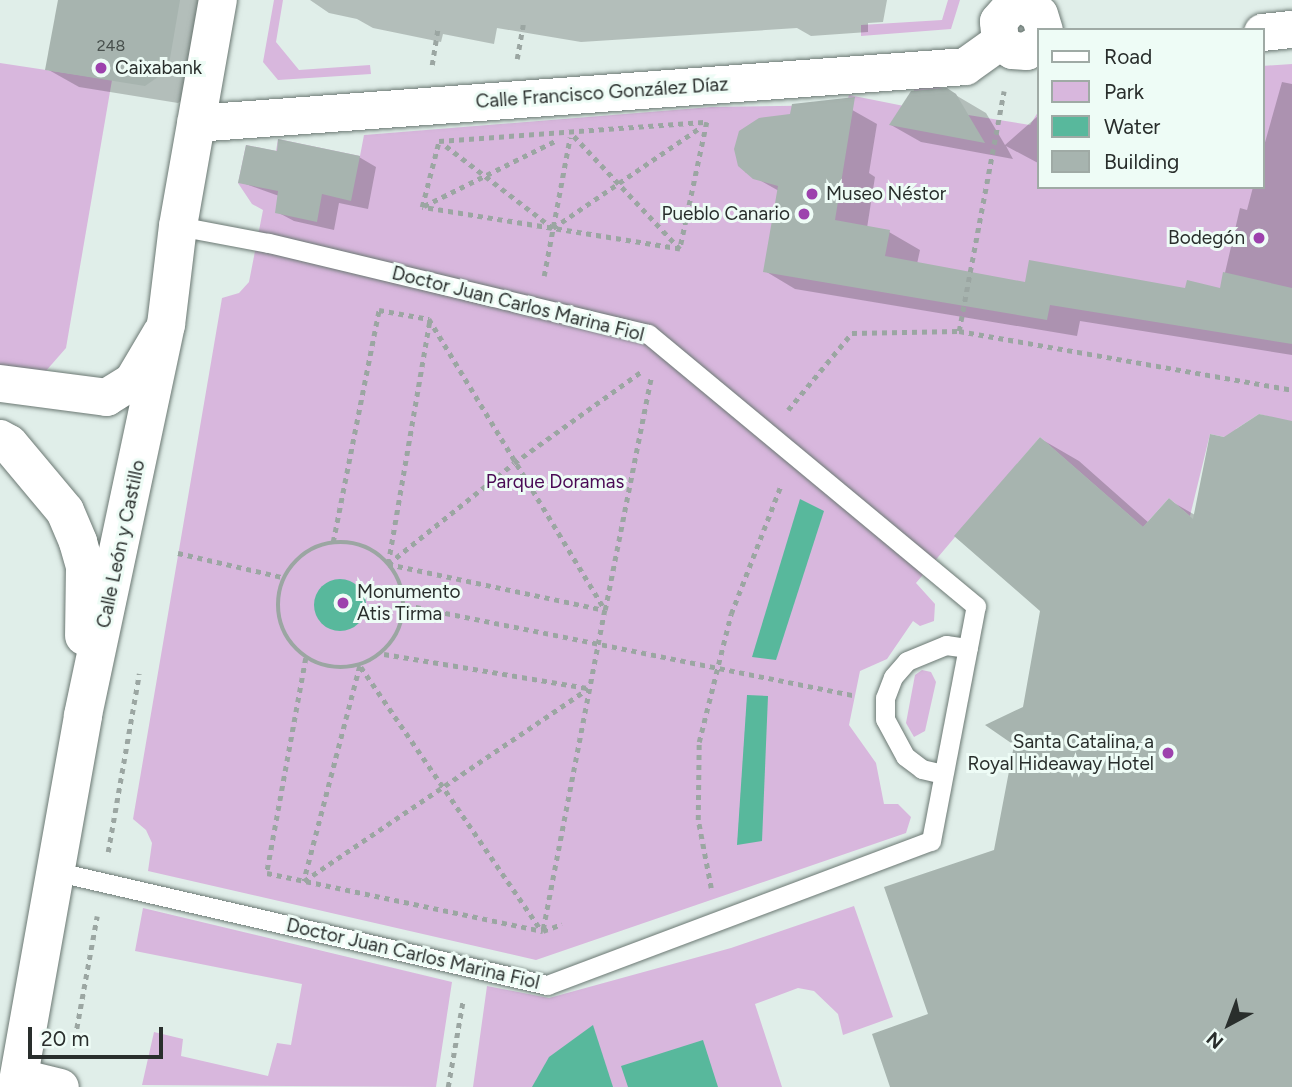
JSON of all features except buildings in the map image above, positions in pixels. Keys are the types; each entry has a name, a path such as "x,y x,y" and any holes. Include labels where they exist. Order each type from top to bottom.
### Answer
{"street":[{"name":"Calle León y Castillo","path":"18,1082 58,872 83,715 166,325 177,226 218,0"},
{"name":"Calle Francisco González Díaz","path":"195,123 965,66 1013,15"},
{"path":"1013,15 1019,52 1036,44"},
{"path":"1264,32 1292,29"},
{"path":"0,383 106,397 132,381 166,325"},
{"path":"0,439 9,444 65,511 78,542 85,567 83,715"},
{"path":"18,1082 60,1087"}],"lane":[{"name":"Doctor Juan Carlos Marina Fiol","path":"58,872 547,985 931,841 976,606 793,457 777,440 648,334 177,226"},
{"path":"943,774 922,769 905,756 885,719 886,698 893,677 925,650 946,645 968,648"}],"path":[{"path":"516,63 523,25"},
{"path":"431,69 438,27"},
{"path":"959,331 999,121"},
{"path":"439,141 707,122"},
{"path":"552,228 707,122"},
{"path":"680,249 707,122"},
{"path":"422,207 570,133"},
{"path":"570,133 621,183 680,249"},
{"path":"538,308 570,133"},
{"path":"439,141 488,176 552,228"},
{"path":"422,207 439,141"},
{"path":"422,207 680,249"},
{"path":"333,542 380,310 442,321"},
{"path":"429,319 514,463 606,610"},
{"path":"429,319 388,564 399,580 406,605 397,633 384,654 360,666 341,669 306,658 289,643 280,624 276,602 282,577 302,554 333,542 354,543 388,564 606,610"},
{"path":"777,440 791,404 852,334 959,331 1292,390"},
{"path":"388,564 514,463 654,362 542,931"},
{"path":"713,900 698,820 699,742 717,669 746,572 793,457"},
{"path":"178,553 282,577"},
{"path":"406,605 854,695"},
{"path":"384,654 588,688"},
{"path":"306,658 267,873 542,931 562,924"},
{"path":"360,666 542,931"},
{"path":"304,881 360,666"},
{"path":"304,881 588,688"},
{"path":"448,1087 468,968"}],"green space":[{"path":"274,0 283,0 276,42 299,70 370,65 371,74 278,80 263,62"},
{"path":"948,0 960,0 951,29 861,36 861,25 942,20"},
{"path":"0,63 112,80 66,348 45,372 0,370"},
{"name":"Parque Doramas","path":"1292,64 1292,423 1259,414 1236,429 1234,439 1210,434 1190,516 1169,498 1143,527 1040,437 916,583 935,604 934,621 920,626 913,621 887,659 860,671 849,725 876,763 884,804 898,804 911,817 906,833 536,960 148,871 152,843 146,830 133,819 222,298 239,293 249,282 263,210 252,204 238,183 246,145 276,151 278,139 360,156 364,135 711,107 846,105 849,95 914,108 914,86 931,84 956,94 962,114 1030,125 1036,115 1036,189 1264,189 1264,66"},
{"path":"922,670 931,672 936,682 925,731 914,737 906,723 915,675"},
{"path":"854,906 893,1017 843,1035 838,1014 814,991 798,988 755,1004 782,1087 473,1087 487,986 549,998 731,948"},
{"path":"143,908 452,982 436,1087 142,1085 154,1032 183,1039 181,1056 268,1076 277,1043 291,1045 302,984 135,951"}],"water":[{"path":"800,499 824,511 776,660 752,657"},
{"path":"340,579 359,586 366,605 359,624 340,631 321,624 314,605 321,586"},
{"path":"747,695 768,696 762,841 737,845"},
{"path":"593,1025 613,1087 532,1087 549,1057"},
{"path":"703,1040 718,1087 628,1087 621,1066"}],"place":[{"name":"Caixabank","path":"101,68"},
{"name":"Museo Néstor","path":"812,194"},
{"name":"Pueblo Canario","path":"804,214"},
{"name":"Bodegón","path":"1259,238"},
{"name":"Monumento Atis Tirma","path":"343,603"},
{"name":"Santa Catalina, a Royal Hideaway Hotel","path":"1168,753"}]}
